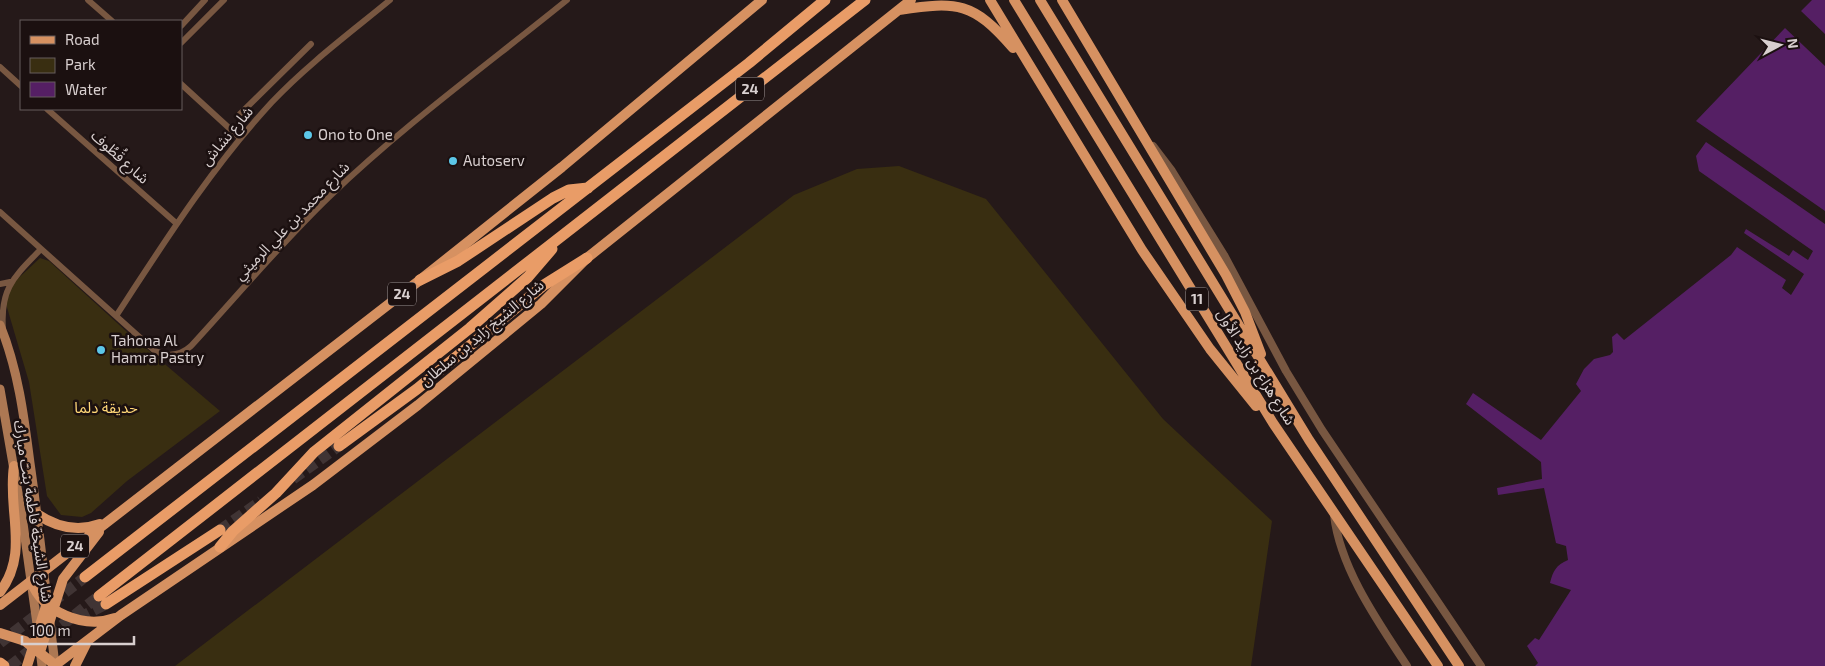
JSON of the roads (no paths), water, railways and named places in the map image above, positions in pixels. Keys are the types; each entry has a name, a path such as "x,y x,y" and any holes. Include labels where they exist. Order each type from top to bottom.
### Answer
{"highway":[{"name":"24","path":"85,577 749,63 826,0"},
{"name":"شارع الشيخ زايد بن سلطان","path":"220,530 103,600 556,240 865,0"},
{"path":"420,280 458,261 553,198 568,190 588,188"},
{"path":"220,547 233,531 276,493 314,452 440,353 528,278 544,260 556,240"},
{"name":"24","path":"339,446 397,405 544,285 587,258"},
{"path":"0,663 4,666"}],"main road":[{"name":"24","path":"31,581 420,280 562,167 762,0"},
{"name":"شارع الشيخ زايد بن سلطان","path":"55,666 121,616 313,485 418,405 541,304 587,258 900,5 911,0"},
{"path":"990,0 1029,66 1178,303 1234,381 1273,423"},
{"name":"شارع هزاع بن زايد الأول","path":"1014,0 1273,423 1438,666"},
{"name":"شارع هزاع بن زايد الأول","path":"1040,0 1309,440 1459,666"},
{"path":"1062,0 1226,275 1253,332 1267,372"},
{"path":"900,5 941,4 972,11 991,24 1029,66"},
{"name":"شارع الشيخة فاطمة بنت مبارك","path":"2,329 19,390 38,514 44,570 51,606"},
{"name":"شارع الشيخة فاطمة بنت مبارك","path":"0,389 14,466 38,630"},
{"path":"0,592 14,570 17,555 12,492 14,466"},
{"path":"38,514 54,523 73,528 84,528 105,522"},
{"path":"42,666 36,649 38,630 68,570 105,522"},
{"path":"0,605 31,581 34,589 51,606 65,615 86,621 104,621 121,616"},
{"path":"27,666 50,622 51,606"},
{"name":"شارع الشيخة فاطمة بنت مبارك","path":"50,622 55,666"},
{"path":"0,633 17,638 36,649 55,666"},
{"path":"75,666 88,641"}],"street":[{"path":"88,0 111,20"},
{"path":"182,25 205,0"},
{"path":"182,42 224,0"},
{"name":"شارع نشاش","path":"116,316 176,223 240,138 284,90 323,54 390,0"},
{"name":"شارع محمد بن علي الرميثي","path":"0,212 160,354 171,355 187,350 330,196 404,131 567,0"},
{"path":"193,13 200,24"},
{"path":"240,114 311,44"},
{"path":"0,67 20,85"},
{"path":"274,80 284,90"},
{"path":"182,85 240,138"},
{"name":"شارع قُطُوف","path":"48,110 176,223"},
{"path":"1142,133 1172,171 1224,255 1286,371 1322,430 1481,666"},
{"path":"2,329 2,308 10,282 41,249"},
{"path":"0,284 10,282"},
{"path":"1334,515 1340,545 1347,564 1407,666"}],"water":[{"path":"1812,0 1825,0 1825,34 1801,11"},
{"path":"1785,28 1825,66 1825,211 1696,121"},
{"path":"1706,142 1825,224 1825,666 1535,666 1538,663 1527,646 1535,638 1539,640 1571,590 1550,583 1556,569 1568,560 1566,546 1556,543 1544,488 1498,495 1497,488 1542,479 1541,462 1466,404 1473,393 1541,440 1581,391 1576,384 1584,369 1594,359 1610,355 1613,352 1612,337 1617,333 1624,340 1731,255 1737,247 1786,280 1782,288 1791,295 1804,274 1744,233 1746,229 1789,256 1793,250 1808,260 1813,251 1699,171 1696,156"}],"tunnel":[{"path":"293,479 339,446"},
{"path":"220,530 261,501"},
{"path":"0,643 85,577"},
{"path":"10,666 99,596"},
{"path":"79,618 106,604"}],"place":[{"name":"Ono to One","path":"308,135"},
{"name":"Autoserv","path":"453,161"},
{"name":"Tahona Al Hamra Pastry","path":"101,350"}],"park label":[{"name":"حديقة دلما","path":"106,408"}]}
